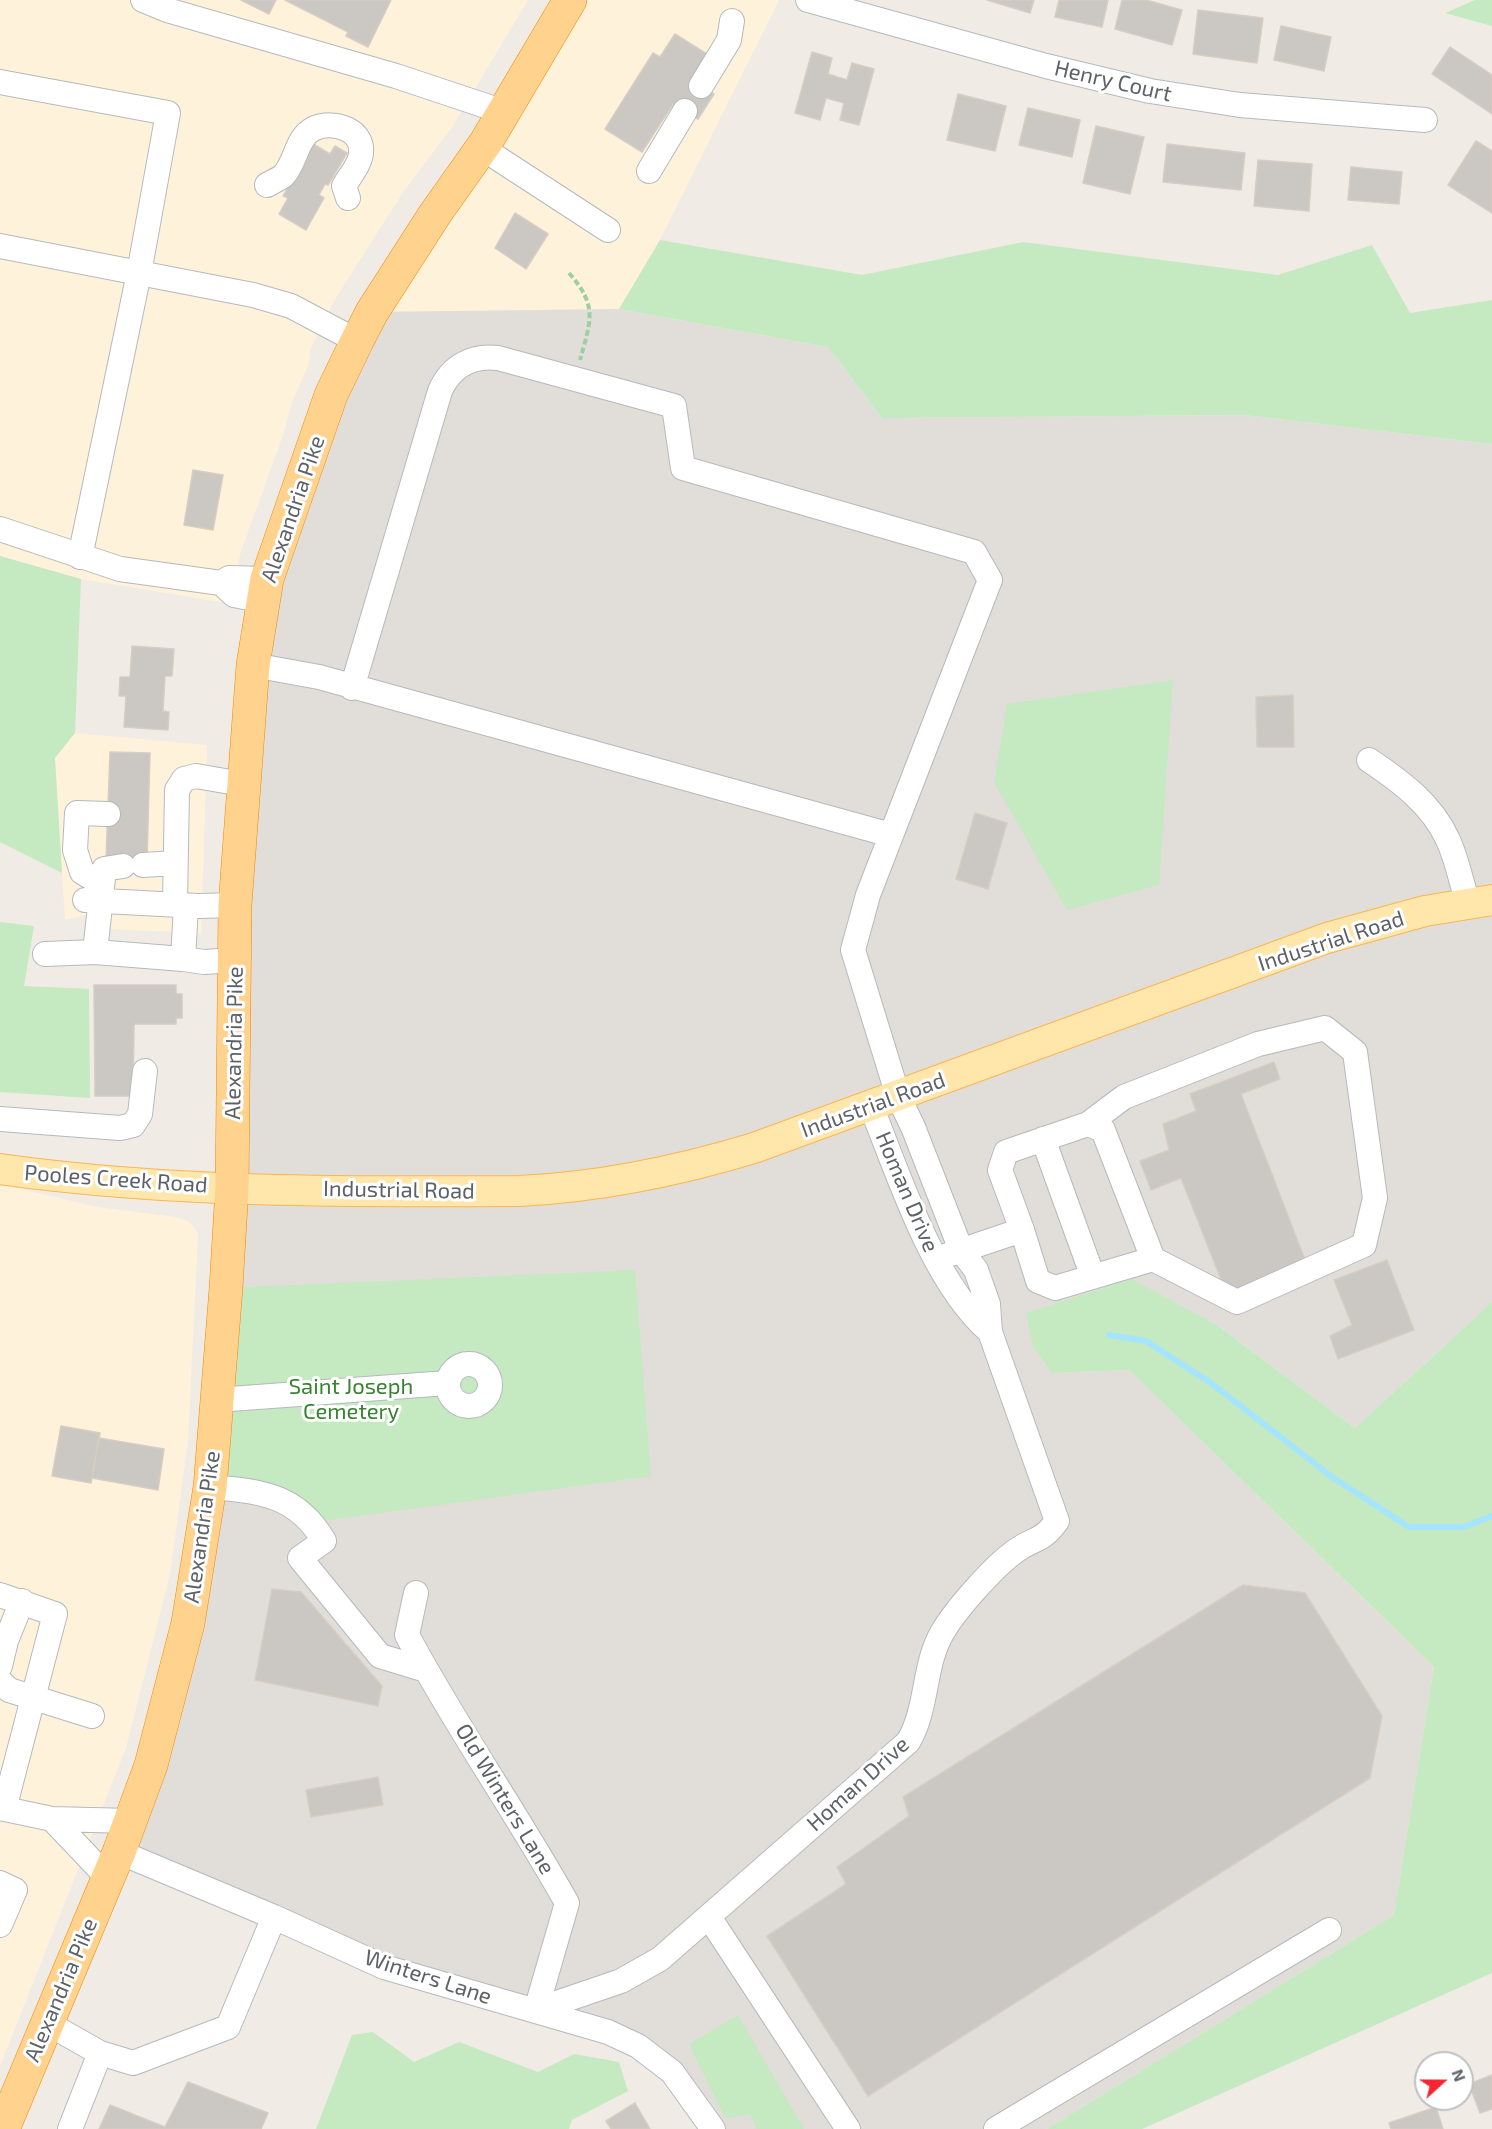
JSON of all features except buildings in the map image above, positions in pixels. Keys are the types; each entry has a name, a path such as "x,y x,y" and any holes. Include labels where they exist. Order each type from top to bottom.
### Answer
{"highway":[{"name":"Alexandria Pike","path":"3,2129 114,1865 151,1765 188,1623 210,1487 217,1400 232,1188 235,905 242,784 253,665 266,590 331,395 357,341 372,312 430,221 482,148 570,0"}],"main road":[{"name":"Industrial Road","path":"232,1188 520,1191 590,1185 700,1164 884,1101 1327,938 1393,919 1480,902"},
{"name":"Pooles Creek Road","path":"0,1169 38,1176 232,1188"}],"street":[{"path":"143,0 195,8 504,112"},
{"name":"Henry Court","path":"808,0 1046,66 1150,91 1240,105 1425,120"},
{"path":"701,86 729,40 732,21"},
{"path":"0,82 168,113 139,273 80,557"},
{"path":"650,171 685,111"},
{"path":"267,185 284,175 303,139 312,130 328,125 341,126 353,132 361,144 360,158 344,186 348,198"},
{"path":"482,148 608,230"},
{"path":"0,246 253,295 291,306 357,341"},
{"path":"352,688 440,391 446,376 476,358 498,358 674,406 683,468 974,552 990,580 868,896 853,950 884,1101"},
{"path":"0,529 80,557 120,568 221,583 229,578 266,590"},
{"path":"253,665 295,672 891,835"},
{"path":"1369,760 1405,784 1433,815 1480,902"},
{"path":"183,959 175,863 177,790 184,779 196,776 242,784"},
{"path":"96,895 82,872 75,850 77,813 108,814"},
{"path":"95,952 96,895 104,869 110,866 175,863"},
{"path":"96,895 180,905 235,905"},
{"path":"45,954 95,952 204,962 235,960"},
{"path":"1088,1124 1103,1130 1153,1259 1237,1302 1364,1245 1375,1198 1355,1052 1325,1028 1258,1044 1124,1097 1088,1124 1006,1152 1000,1170 1038,1281 1056,1288 1153,1259"},
{"path":"0,1119 110,1128 133,1125 140,1114 145,1071"},
{"name":"Homan Drive","path":"536,2010 621,1981 660,1959 908,1742 917,1727 935,1650 942,1633 982,1584 1017,1550 1046,1536 1057,1521 990,1332 988,1304 976,1270 961,1250 913,1127 884,1101"},
{"name":"Homan Drive","path":"884,1101 927,1245 974,1318 990,1332"},
{"path":"1042,1139 1093,1277"},
{"path":"936,1259 1022,1230"},
{"path":"217,1400 447,1383"},
{"path":"210,1487 256,1491 275,1496 293,1506 317,1529 324,1541 300,1558 380,1656 426,1670"},
{"name":"Old Winters Lane","path":"416,1593 407,1635 426,1670 529,1835 567,1903 536,2010"},
{"path":"0,1666 6,1641 11,1598 55,1614 2,1808 52,1818 130,1821"},
{"path":"0,1681 9,1690 32,1699 92,1716"},
{"path":"52,1818 114,1865"},
{"name":"Winters Lane","path":"114,1865 274,1917 384,1967 608,2032 638,2046 672,2072 713,2129"},
{"path":"0,1883 15,1890 0,1926"},
{"path":"47,2024 100,2053 133,2063 228,2027 274,1917"},
{"path":"709,1917 848,2129"},
{"path":"996,2129 1329,1930"},
{"path":"70,2129 100,2053"}],"path":[{"path":"569,273 581,286 591,308 591,320 586,338"}],"shaded area":[{"path":"0,0 528,0 453,126 402,194 335,299 310,350 309,364 292,402 283,435 241,551 228,603 81,579 0,556"},
{"path":"570,0 779,0 660,240 619,309 372,312"},
{"path":"619,309 828,347 882,418 1244,415 1492,444 1492,1302 1355,1428 1218,1326 1052,1373 1129,1370 1434,1667 1394,1915 1047,2129 713,2129 638,2046 384,1967 119,1852 151,1765 226,1288 253,665 372,312"},
{"path":"75,733 207,745 201,933 106,929 87,915 65,920 55,758"},
{"path":"0,1184 97,1207 175,1217 190,1222 198,1233 188,1441 170,1574 126,1748 0,2066"}],"green space":[{"path":"1475,0 1492,0 1492,26 1445,13"},
{"path":"660,240 862,275 1023,242 1278,275 1372,245 1410,313 1492,300 1492,444 1244,415 882,418 828,347 619,309"},
{"path":"0,556 81,579 75,733 55,758 62,873 0,842"},
{"path":"1173,680 1159,885 1067,910 994,782 1007,704"},
{"path":"0,922 34,926 24,986 89,989 90,1098 0,1092"},
{"name":"Saint Joseph Cemetery","path":"635,1270 651,1476 316,1522 210,1487 226,1288"},
{"path":"1132,1279 1218,1326 1355,1428 1492,1302 1492,1973 1142,2129 1047,2129 1394,1915 1434,1667 1129,1370 1052,1373 1033,1346 1026,1313"},
{"path":"738,2015 804,2129 757,2129 750,2114 725,2118 689,2044"},
{"path":"373,2032 414,2062 459,2042 538,2072 574,2054 619,2062 628,2091 572,2120 569,2129 316,2129 352,2035"}],"waterway":[{"path":"1109,1335 1146,1341 1211,1383 1332,1477 1409,1527 1464,1527 1492,1516"}]}
